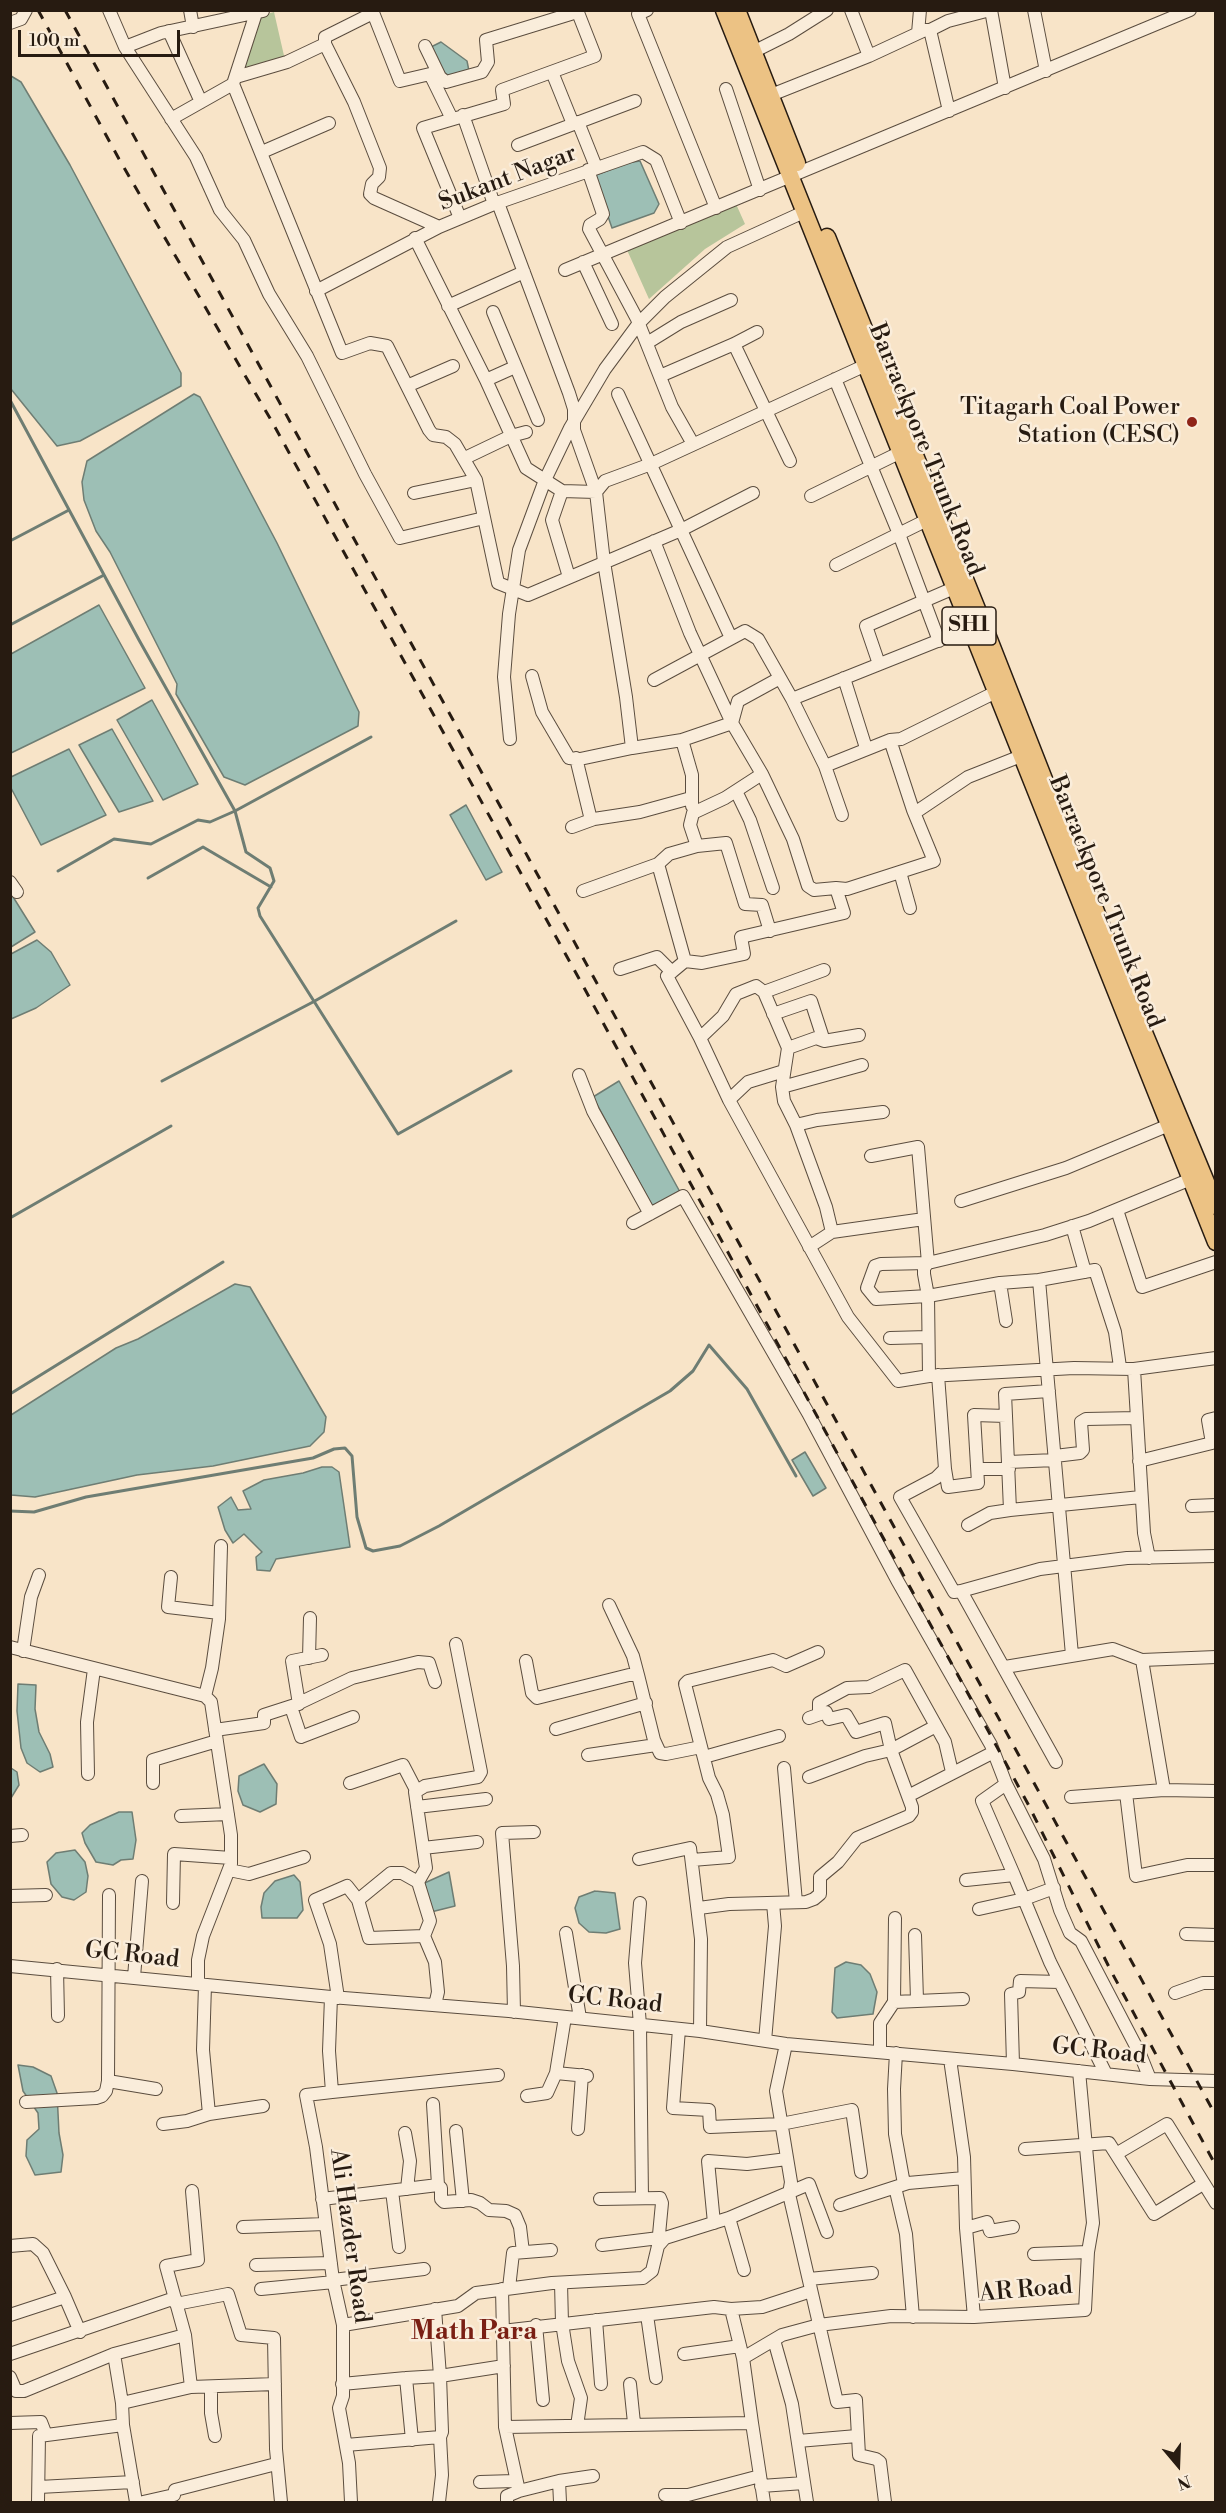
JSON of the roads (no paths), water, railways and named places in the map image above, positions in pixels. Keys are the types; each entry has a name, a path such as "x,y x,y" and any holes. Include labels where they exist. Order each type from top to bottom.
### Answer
{"main road":[{"name":"Barrackpore Trunk Road","path":"724,10 979,614 1133,1006 1215,1206"},
{"name":"Barrackpore Trunk Road","path":"737,10 771,95 796,176 804,212 1215,1242"}],"street":[{"path":"10,23 21,19 26,10"},
{"path":"109,10 125,47 196,157 220,210 244,240 269,294 307,356 365,474 400,537 484,518"},
{"path":"190,10 193,27"},
{"path":"646,10 638,14 717,208"},
{"path":"753,52 789,34 827,10"},
{"path":"851,10 869,56"},
{"path":"920,10 924,32 949,111"},
{"path":"771,95 869,56 948,21 991,10 1005,88"},
{"path":"1034,10 1046,71"},
{"path":"565,270 796,176 1190,10"},
{"path":"125,47 169,32 259,11"},
{"path":"259,11 235,80 316,291 342,353 370,343 387,346 429,430 433,435 451,439 465,458 476,480 498,583 528,595 681,530 753,493"},
{"path":"425,46 440,77 446,82 482,72 488,62 486,40 577,11 595,56 502,90 504,104 423,128 460,218"},
{"path":"439,227 374,198 370,194 372,184 379,177 380,168 354,102 325,44 325,37 372,12 400,81 430,74 458,117 524,272 568,393 574,430 591,472 596,492 604,562 625,686 632,748"},
{"path":"169,32 201,102"},
{"path":"171,119 235,80 287,62 325,44"},
{"path":"552,72 575,123 592,169 603,214 600,219 590,225 589,229 639,323 672,407 693,444"},
{"path":"726,89 760,190"},
{"path":"518,145 635,101"},
{"path":"262,152 329,123"},
{"name":"Sukant Nagar","path":"316,291 415,238 460,218 496,203 643,152 656,160 681,223"},
{"path":"510,739 504,677 508,614 519,550 545,480 574,422 605,369 639,323 665,297 727,247 804,212"},
{"path":"415,238 486,380 526,468 562,491 596,492"},
{"path":"583,262 612,324"},
{"path":"448,306 524,272"},
{"path":"647,343 681,322 731,300"},
{"path":"493,312 538,420"},
{"path":"660,376 734,345 756,332"},
{"path":"734,345 790,461"},
{"path":"596,492 605,481 651,464 866,365"},
{"path":"407,386 453,366"},
{"path":"486,380 515,366"},
{"path":"834,379 899,534 939,641"},
{"path":"618,394 731,638"},
{"path":"465,458 511,436 526,432"},
{"path":"811,496 901,452"},
{"path":"414,494 476,480"},
{"path":"562,491 552,520 569,577"},
{"path":"836,565 927,520"},
{"path":"654,541 700,655 732,723 762,774 793,839 808,886 814,890 847,889 934,861 916,812 913,810 890,740"},
{"path":"879,664 866,626 954,588"},
{"path":"792,699 970,628"},
{"path":"654,680 745,631 758,639 792,699 825,766 842,815"},
{"path":"532,676 542,712 569,758 682,740 732,723"},
{"path":"732,723 738,701 780,678"},
{"path":"844,678 866,748"},
{"path":"825,766 866,748 901,739 996,692"},
{"path":"682,740 692,775 693,813 690,825 698,846"},
{"path":"916,812 968,777 1021,756"},
{"path":"576,758 591,820"},
{"path":"693,813 736,791 762,774"},
{"path":"736,791 750,820 773,888"},
{"path":"572,827 591,820 640,812 691,798"},
{"path":"583,891 658,864 669,854 698,846 726,843 745,904 762,905 770,931"},
{"path":"658,864 685,961"},
{"path":"900,872 910,908"},
{"path":"836,888 844,913 741,937 744,954 702,963 685,961 667,976 729,1100 848,1317 898,1381 934,1375 1120,1367 1134,1369 1215,1359"},
{"path":"620,969 657,957 672,972"},
{"path":"764,992 824,970"},
{"path":"700,1038 723,1016 736,994 756,987 764,992 788,1048 782,1087 784,1101 796,1125 826,1207 832,1232"},
{"path":"773,1014 811,1001 824,1041"},
{"path":"788,1048 816,1038 824,1041 859,1035"},
{"path":"782,1087 862,1065"},
{"path":"729,1100 748,1082 784,1071"},
{"path":"579,1075 593,1111 650,1214"},
{"path":"796,1125 817,1120 882,1112"},
{"path":"961,1201 1066,1168 1169,1125"},
{"path":"871,1156 918,1147 928,1263 924,1268 928,1296 928,1337 948,1487 978,1483 974,1415 1006,1416"},
{"path":"1120,1367 1115,1332 1095,1270 928,1296 876,1299 867,1288 875,1266 928,1263 1072,1226 1191,1179"},
{"path":"633,1223 683,1196 808,1413 897,1581 991,1745 992,1753 1006,1784 1044,1858 1060,1910 1070,1933 1081,1941 1140,2054 1150,2079"},
{"path":"1117,1210 1142,1287 1215,1262"},
{"path":"809,1247 832,1232 924,1219"},
{"path":"1072,1226 1085,1272"},
{"path":"1039,1280 1072,1656"},
{"path":"1000,1283 1006,1321"},
{"path":"890,1338 928,1337"},
{"path":"1134,1369 1141,1497 1149,1558"},
{"path":"1010,1510 1005,1394 1049,1391"},
{"path":"978,1469 1009,1466 1080,1453 1083,1450 1081,1422 1086,1419 1137,1418"},
{"path":"1139,1461 1212,1443 1208,1420 1215,1418"},
{"path":"945,1469 936,1478 900,1497 954,1592 1030,1571 1064,1566 1149,1558 1215,1556"},
{"path":"968,1525 990,1513 1141,1497"},
{"path":"1192,1506 1215,1505"},
{"path":"205,1696 212,1668 219,1613 221,1546"},
{"path":"39,1575 16,1649 205,1696 211,1702 228,1814 230,1864 203,1936 198,1959 202,1984 203,2049 209,2114"},
{"path":"171,1577 168,1607 219,1613"},
{"path":"961,1591 1056,1762"},
{"path":"609,1605 633,1656 660,1753 702,1752 779,1736"},
{"path":"310,1617 316,1657 292,1661 295,1705 301,1737 353,1717"},
{"path":"416,1790 424,1786 477,1777 481,1772 456,1644"},
{"path":"1005,1667 1113,1649 1142,1660 1215,1656"},
{"path":"692,1860 729,1857 723,1815 702,1752 685,1688 688,1681 773,1660 786,1666 818,1652"},
{"path":"1142,1660 1164,1790"},
{"path":"526,1661 532,1693 537,1698 638,1675"},
{"path":"153,1783 153,1760 216,1736 264,1723 264,1715 295,1705 352,1678 418,1662 429,1663 435,1682"},
{"path":"88,1774 87,1722 94,1670"},
{"path":"699,1908 814,1899 819,1894 820,1877 838,1862 857,1838 909,1816 912,1807 891,1750 885,1723 856,1732 846,1715 829,1719 826,1712 814,1716 819,1703 847,1688 869,1687 905,1670 945,1742 952,1772"},
{"path":"556,1729 646,1703"},
{"path":"808,1777 865,1756 891,1750 936,1726"},
{"path":"588,1755 656,1745"},
{"path":"908,1796 992,1753"},
{"path":"350,1783 404,1765 416,1790 426,1868 418,1882 430,1921 424,1936 435,1962 438,1992 435,2005"},
{"path":"784,1768 796,1902"},
{"path":"1006,1784 982,1801 1060,1982 1106,2074"},
{"path":"1071,1797 1164,1790 1215,1791"},
{"path":"1126,1793 1136,1876 1187,1865 1215,1865"},
{"path":"417,1807 486,1799"},
{"path":"181,1816 228,1814"},
{"path":"514,2012 513,1966 502,1833 534,1832"},
{"path":"423,1848 477,1842"},
{"path":"639,1859 690,1848 699,1908 700,2031"},
{"path":"173,1903 174,1854 230,1864 249,1875 304,1857"},
{"path":"358,1900 391,1873 396,1872 418,1882"},
{"path":"966,1880 1014,1875"},
{"path":"134,1977 142,1881"},
{"path":"424,1936 369,1938 358,1900 347,1886 315,1900 330,1944 338,1984 334,1997 329,2051 332,2092 374,2089 428,2080 498,2075"},
{"path":"979,1909 1024,1899 1054,1888"},
{"path":"10,1896 46,1895"},
{"path":"26,2102 96,2098 106,2091 108,2082 109,1895"},
{"path":"640,1903 635,1963 640,2025 642,2198"},
{"path":"765,2041 775,1926 774,1903"},
{"path":"880,2051 880,2023 894,2002 895,1918"},
{"path":"566,1934 580,2018"},
{"path":"1186,1934 1215,1935"},
{"path":"915,1935 917,2000"},
{"name":"GC Road","path":"10,1966 580,2018 700,2031 786,2044 880,2051 1150,2079 1215,2081"},
{"path":"57,1970 58,2016"},
{"path":"1012,2064 1011,1994 1019,1992 1020,1981 1060,1982"},
{"path":"1175,1994 1203,1983 1215,1983"},
{"path":"894,2002 963,1999"},
{"path":"527,2096 548,2093 556,2073 565,2017"},
{"path":"679,2029 673,2108 709,2110 710,2127 781,2124 852,2110 861,2172"},
{"path":"786,2044 776,2091 790,2182 789,2194 837,2402 856,2400 860,2455 876,2459 882,2466 885,2502"},
{"path":"896,2053 895,2134 913,2317"},
{"path":"950,2059 964,2157 966,2228 974,2317"},
{"name":"AR Road","path":"743,2358 782,2335 819,2325 891,2316 974,2317 1085,2310 1088,2252 1093,2223 1079,2071"},
{"path":"556,2073 585,2075 578,2129"},
{"path":"108,2082 156,2089"},
{"name":"Ali Hazder Road","path":"332,2092 306,2096 316,2147 334,2281 343,2325 343,2396 339,2408 346,2445 351,2502"},
{"path":"433,2104 438,2185 444,2202 480,2203 489,2210 506,2211 515,2215 520,2227 523,2252"},
{"path":"163,2124 263,2106"},
{"path":"1116,2154 1167,2124 1215,2204"},
{"path":"456,2131 463,2201"},
{"path":"405,2133 410,2161 407,2189"},
{"path":"1025,2149 1109,2143 1154,2214 1203,2184"},
{"path":"714,2223 708,2161 747,2164 787,2159"},
{"path":"840,2205 900,2186 964,2178"},
{"path":"602,2245 658,2242 670,2235 729,2218 809,2184 827,2232"},
{"path":"322,2199 438,2185"},
{"path":"191,2387 185,2335 166,2266 198,2260 192,2191"},
{"path":"392,2191 399,2247"},
{"path":"343,2325 458,2306 476,2293 506,2288 643,2278 652,2271 658,2242 662,2200 656,2198 600,2199"},
{"path":"729,2218 744,2270"},
{"path":"966,2228 987,2222 990,2231 1013,2227"},
{"path":"243,2227 325,2224"},
{"path":"10,2246 33,2244 43,2253 80,2332"},
{"path":"517,2486 505,2427 502,2331 506,2288 513,2253 551,2250"},
{"path":"1034,2254 1088,2252"},
{"path":"256,2265 332,2263"},
{"path":"261,2289 424,2269"},
{"path":"502,2331 536,2325 647,2316 714,2307 731,2309 762,2307 810,2285 872,2273"},
{"path":"561,2283 562,2323 568,2361 581,2398 577,2426"},
{"path":"10,2354 176,2301 228,2294 241,2335 274,2338 276,2464 281,2502"},
{"path":"10,2315 65,2297"},
{"path":"435,2309 442,2425 440,2437 442,2475 439,2502"},
{"path":"731,2309 743,2358 764,2502"},
{"path":"647,2316 656,2378"},
{"path":"596,2320 601,2384"},
{"path":"536,2325 543,2400"},
{"path":"10,2377 16,2391 24,2391 114,2354 185,2335"},
{"path":"774,2340 792,2404 807,2502"},
{"path":"684,2354 740,2346"},
{"path":"114,2354 136,2502"},
{"path":"342,2384 440,2376 504,2366"},
{"path":"406,2378 412,2440"},
{"path":"122,2403 191,2387 274,2384"},
{"path":"630,2384 634,2423"},
{"path":"211,2388 211,2413 215,2436"},
{"path":"10,2422 41,2422 46,2435"},
{"path":"505,2427 634,2423 752,2423"},
{"path":"38,2502 39,2436 123,2425"},
{"path":"798,2441 857,2436"},
{"path":"346,2445 440,2437"},
{"path":"142,2502 174,2495 175,2490 276,2464"},
{"path":"480,2482 517,2486 593,2476"},
{"path":"559,2481 560,2502"},
{"path":"665,2495 688,2495 760,2481 804,2483"},
{"path":"39,2487 133,2482"},
{"path":"507,2502 507,2496 517,2486"}],"water":[{"path":"441,42 467,61 469,71 448,79 429,48"},
{"path":"11,76 21,82 70,165 181,373 181,386 80,441 57,446 11,389"},
{"path":"640,161 659,204 654,213 612,228 594,176 626,163"},
{"path":"194,394 200,397 277,543 359,712 358,726 245,785 224,777 176,694 177,684 110,552 96,531 84,500 82,482 87,461"},
{"path":"99,605 145,688 11,753 11,654"},
{"path":"152,700 198,784 163,800 117,720"},
{"path":"112,729 153,801 119,812 79,745"},
{"path":"69,749 106,815 41,845 11,788 11,777"},
{"path":"466,805 502,872 486,880 450,815"},
{"path":"10,892 35,932 11,947 10,947"},
{"path":"37,940 51,952 70,985 36,1008 11,1019 11,954"},
{"path":"619,1081 680,1192 653,1207 593,1097"},
{"path":"235,1284 250,1287 326,1417 324,1432 310,1446 213,1466 137,1475 35,1497 11,1495 11,1415 116,1348 138,1339"},
{"path":"805,1452 826,1488 813,1496 792,1460"},
{"path":"322,1467 332,1467 339,1472 350,1547 276,1559 270,1571 257,1570 256,1557 262,1552 244,1534 233,1543 225,1530 218,1507 231,1497 238,1510 251,1509 243,1491 264,1480"},
{"path":"18,1684 36,1685 35,1709 39,1732 50,1754 53,1767 40,1772 27,1763 21,1748 17,1711"},
{"path":"264,1764 277,1784 276,1804 260,1812 243,1805 238,1791 239,1776"},
{"path":"11,1768 17,1772 19,1785 11,1798"},
{"path":"119,1812 132,1812 136,1840 133,1859 121,1860 113,1865 96,1862 82,1833 90,1825"},
{"path":"75,1850 85,1862 88,1876 86,1892 74,1900 62,1897 51,1884 47,1862 56,1853"},
{"path":"449,1872 455,1906 431,1912 420,1885"},
{"path":"294,1875 300,1882 303,1910 297,1918 262,1918 261,1907 264,1893 275,1881"},
{"path":"595,1891 615,1893 620,1929 606,1933 589,1932 579,1923 575,1908 579,1897"},
{"path":"846,1962 861,1965 870,1974 877,1992 873,2014 837,2018 832,2012 835,1968"},
{"path":"18,2065 33,2067 51,2076 57,2093 59,2133 63,2155 61,2172 35,2175 26,2156 27,2140 39,2129 38,2113 23,2091"}],"waterway":[{"path":"10,400 139,640 235,811 246,852 270,868 274,881 258,908 260,916 398,1134 511,1071"},
{"path":"10,541 69,510"},
{"path":"10,625 104,575"},
{"path":"58,871 114,839 151,844 198,820 210,822 235,811 371,737"},
{"path":"148,878 203,847 271,887"},
{"path":"162,1081 313,1002 456,921"},
{"path":"10,1218 171,1126"},
{"path":"10,1394 223,1262"},
{"path":"10,1511 34,1512 86,1497 313,1458 334,1449 345,1448 352,1456 357,1517 366,1548 373,1551 400,1546 439,1526 670,1391 693,1371 709,1345 747,1389 796,1476"}],"railway":[{"path":"38,10 119,159 271,420 582,984 1028,1804 1111,1971 1216,2166"},
{"path":"65,10 1216,2116"}],"place":[{"name":"Titagarh Coal Power Station (CESC)","path":"1192,422"}],"district":[{"name":"Math Para","path":"474,2333"}]}
